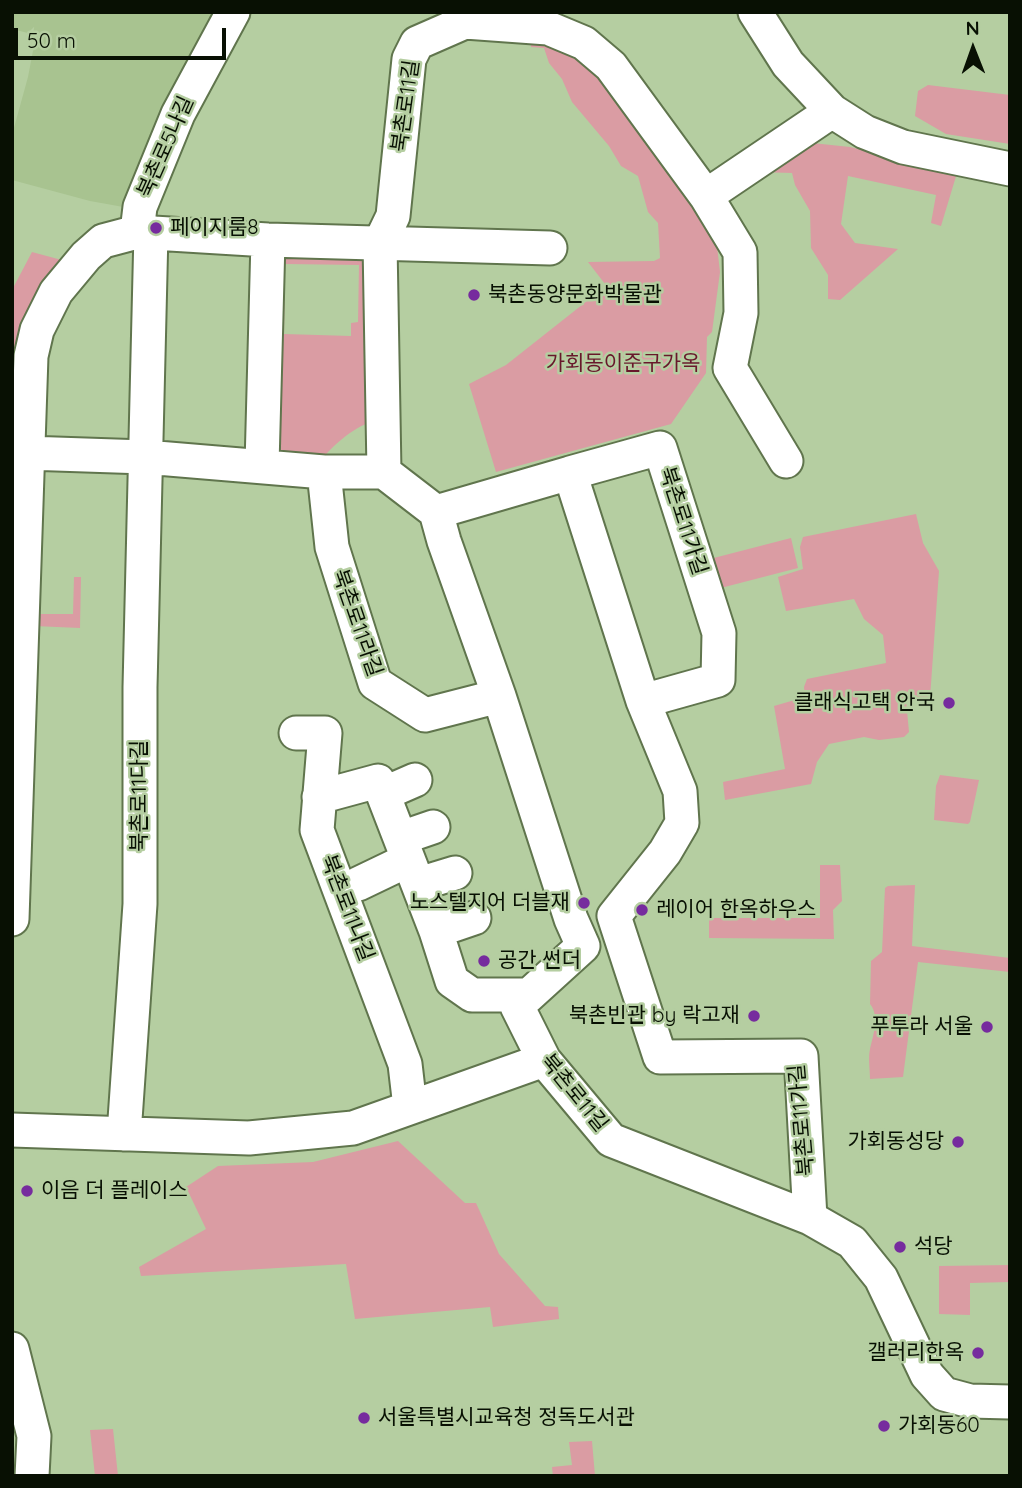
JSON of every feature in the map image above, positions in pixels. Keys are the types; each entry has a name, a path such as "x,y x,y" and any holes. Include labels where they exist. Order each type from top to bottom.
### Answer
{"street":[{"name":"북촌로5나길","path":"144,232 140,207 178,114 233,12"},
{"path":"755,12 788,64 832,111 865,132 903,146 1010,169"},
{"name":"북촌로11길","path":"384,472 380,243 393,216 409,59 417,43 466,17 548,28 584,43 611,66 706,196 740,252 741,313 730,368 786,461"},
{"path":"706,196 832,111"},
{"path":"12,919 31,356 37,330 56,292 86,256 103,241 144,232 268,240 550,248"},
{"name":"북촌로11다길","path":"124,1134 140,904 140,687 145,457 144,232"},
{"path":"262,465 268,240"},
{"name":"북촌로11가길","path":"570,472 660,447 719,633 718,680 643,701"},
{"path":"26,453 145,457 324,472 384,472 436,512 571,919 583,946"},
{"name":"북촌로11라길","path":"324,472 332,547 375,683 425,715 499,696"},
{"path":"380,788 436,931 452,981 472,995 529,995 614,916 665,852 682,823 680,791 643,701 570,472 436,512"},
{"name":"북촌로11나길","path":"296,733 325,733 317,830 405,1064 410,1107"},
{"path":"319,797 415,780"},
{"path":"358,884 409,861 433,827"},
{"path":"409,861 455,873"},
{"name":"북촌로11가길","path":"614,916 660,1057 801,1056 810,1217"},
{"path":"436,931 474,918"},
{"name":"북촌로11길","path":"529,995 516,1006 544,1060 611,1140 810,1217 852,1242 881,1278 927,1375 944,1394 970,1401 1010,1402"},
{"path":"12,1130 249,1138 353,1129 544,1060"},
{"path":"12,1349 34,1436 32,1476"}],"shaded area":[{"path":"12,12 246,12 129,208 90,201 12,180 12,135 36,35 12,29"}],"green space":[{"name":"가회동이준구가옥","path":"535,40 591,64 677,184 717,246 720,272 712,332 707,337 706,373 671,424 496,472 469,384 506,365 587,301 612,293 588,262 654,261 660,258 658,223 648,212 638,176 621,166 609,146 572,102 562,79 549,63 544,48 531,47"},
{"path":"928,85 1010,95 1010,144 946,134 915,116 918,91"},
{"path":"812,143 850,147 957,173 941,226 931,223 936,195 848,176 841,224 855,243 898,249 840,300 828,299 828,275 811,248 810,211 795,185 792,173 759,172"},
{"path":"278,249 349,250 373,267 374,421 357,428 342,439 317,465 269,452","holes":["285,264 359,265 358,322 351,323 351,336 284,334"]},
{"path":"32,252 69,262 12,469 12,290"},
{"path":"916,514 923,543 939,571 930,698 906,700 909,732 904,737 879,740 864,737 829,744 817,762 811,784 725,800 723,782 785,769 774,706 805,697 807,679 886,663 883,635 864,619 854,599 786,611 778,577 803,569 800,547 803,537"},
{"path":"791,538 798,568 713,590 706,560"},
{"path":"74,577 81,577 80,628 34,626 35,614 73,614"},
{"path":"940,775 979,780 968,824 934,820 936,786"},
{"path":"820,865 840,865 842,901 833,910 834,939 709,938 709,918 820,918"},
{"path":"915,885 912,946 1010,958 1010,972 918,962 903,1077 870,1079 869,1052 875,1020 870,1004 871,961 882,952 885,888"},
{"path":"398,1141 465,1203 476,1203 499,1254 545,1306 558,1307 559,1319 493,1327 490,1307 355,1319 346,1264 141,1276 139,1267 206,1229 186,1187 218,1166 313,1162"},
{"path":"1010,1265 1010,1282 970,1283 970,1315 939,1314 939,1266"},
{"path":"113,1429 118,1476 95,1476 90,1430"},
{"path":"592,1441 595,1476 553,1476 552,1467 572,1465 569,1442"}],"place":[{"name":"페이지룸8","path":"156,228"},
{"name":"북촌동양문화박물관","path":"474,295"},
{"name":"클래식고택 안국","path":"949,703"},
{"name":"노스텔지어 더블재","path":"584,903"},
{"name":"레이어 한옥하우스","path":"642,910"},
{"name":"공간 썬더","path":"484,961"},
{"name":"북촌빈관 by 락고재","path":"754,1016"},
{"name":"푸투라 서울","path":"987,1027"},
{"name":"가회동성당","path":"958,1142"},
{"name":"이음 더 플레이스","path":"27,1191"},
{"name":"석당","path":"900,1247"},
{"name":"갤러리한옥","path":"978,1353"},
{"name":"서울특별시교육청 정독도서관","path":"364,1418"},
{"name":"가회동60","path":"884,1426"}]}
